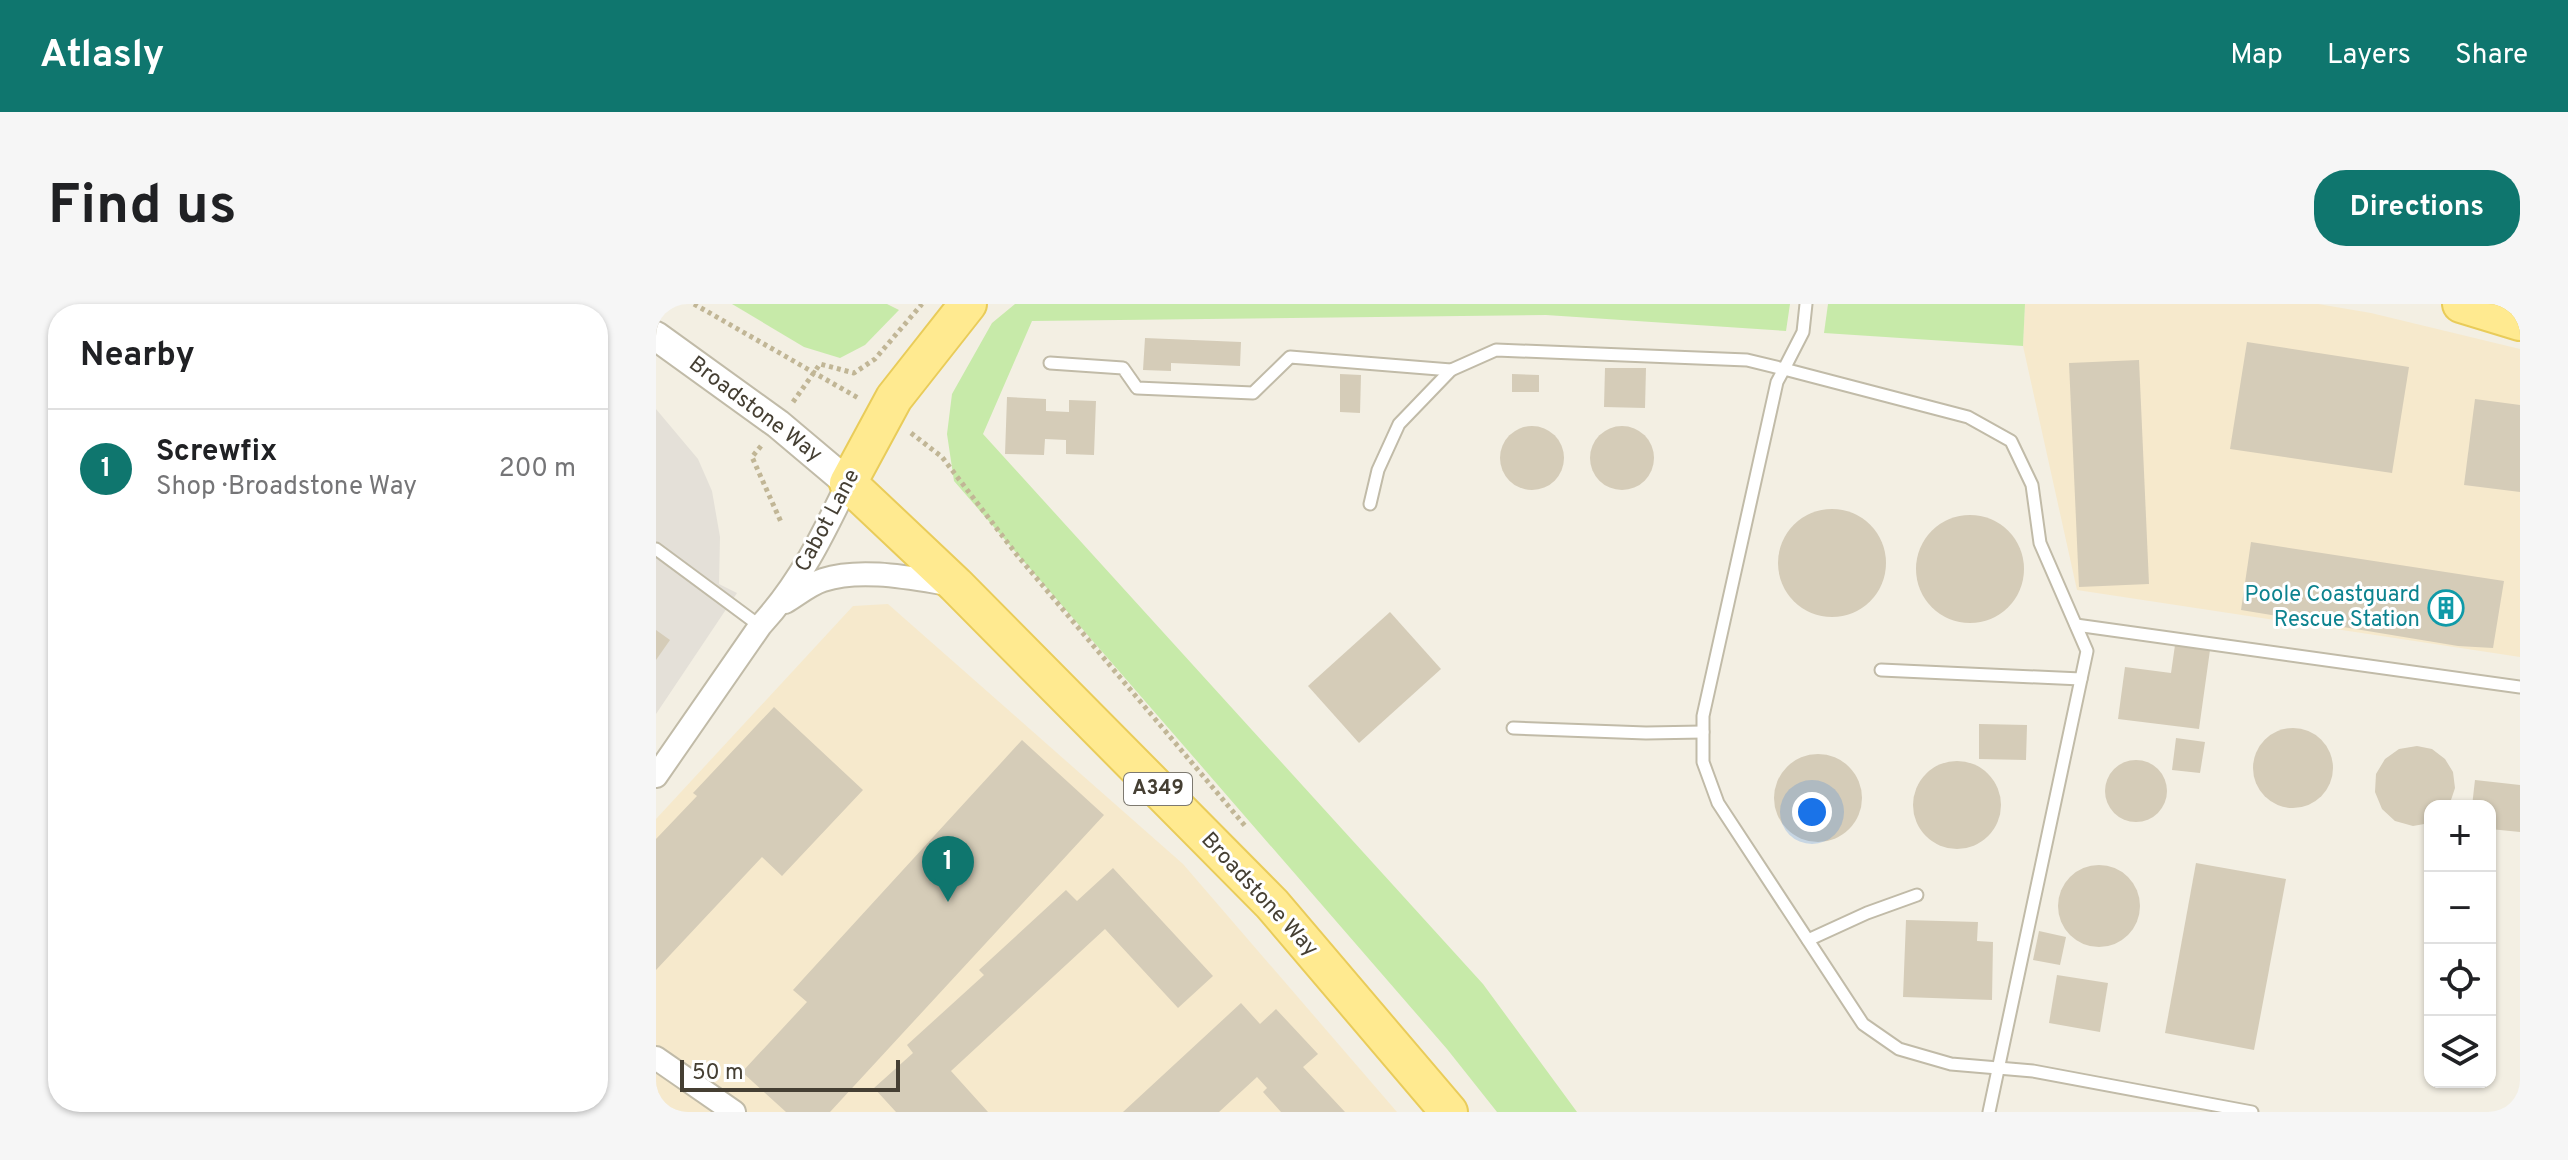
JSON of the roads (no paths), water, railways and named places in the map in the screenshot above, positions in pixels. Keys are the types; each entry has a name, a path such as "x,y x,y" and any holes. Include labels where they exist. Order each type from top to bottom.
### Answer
{"main road":[{"name":"Cabot Lane","path":"848,483 889,405 968,304"},
{"path":"2461,304 2520,322"},
{"name":"Broadstone Way","path":"848,483 956,585 1272,904 1449,1112"}],"street":[{"name":"Broadstone Way","path":"656,336 761,415 778,424 848,483"},
{"name":"Cabot Lane","path":"656,776 814,554 848,483"},
{"path":"779,606 823,580 834,578 878,574 956,585"},
{"path":"656,1058 734,1112"}],"lane":[{"path":"1806,304 1803,332 1777,382 1703,716 1703,762 1718,803 1863,1024 1899,1049 1951,1064 2033,1071 2250,1112"},
{"path":"1370,504 1378,470 1399,424 1451,370 1496,350 1747,360 1968,417 2011,441 2032,485 2040,543 2087,651 1989,1112"},
{"path":"1050,363 1123,368 1137,388 1253,393 1290,357 1451,370"},
{"path":"656,549 760,626"},
{"path":"2076,625 2520,687"},
{"path":"1881,670 2081,679"},
{"path":"1513,728 1703,732"},
{"path":"1808,940 1867,913 1917,895"}],"place":[{"name":"Poole Coastguard Rescue Station","path":"2446,608"},
{"name":"Screwfix","path":"948,902"}]}
